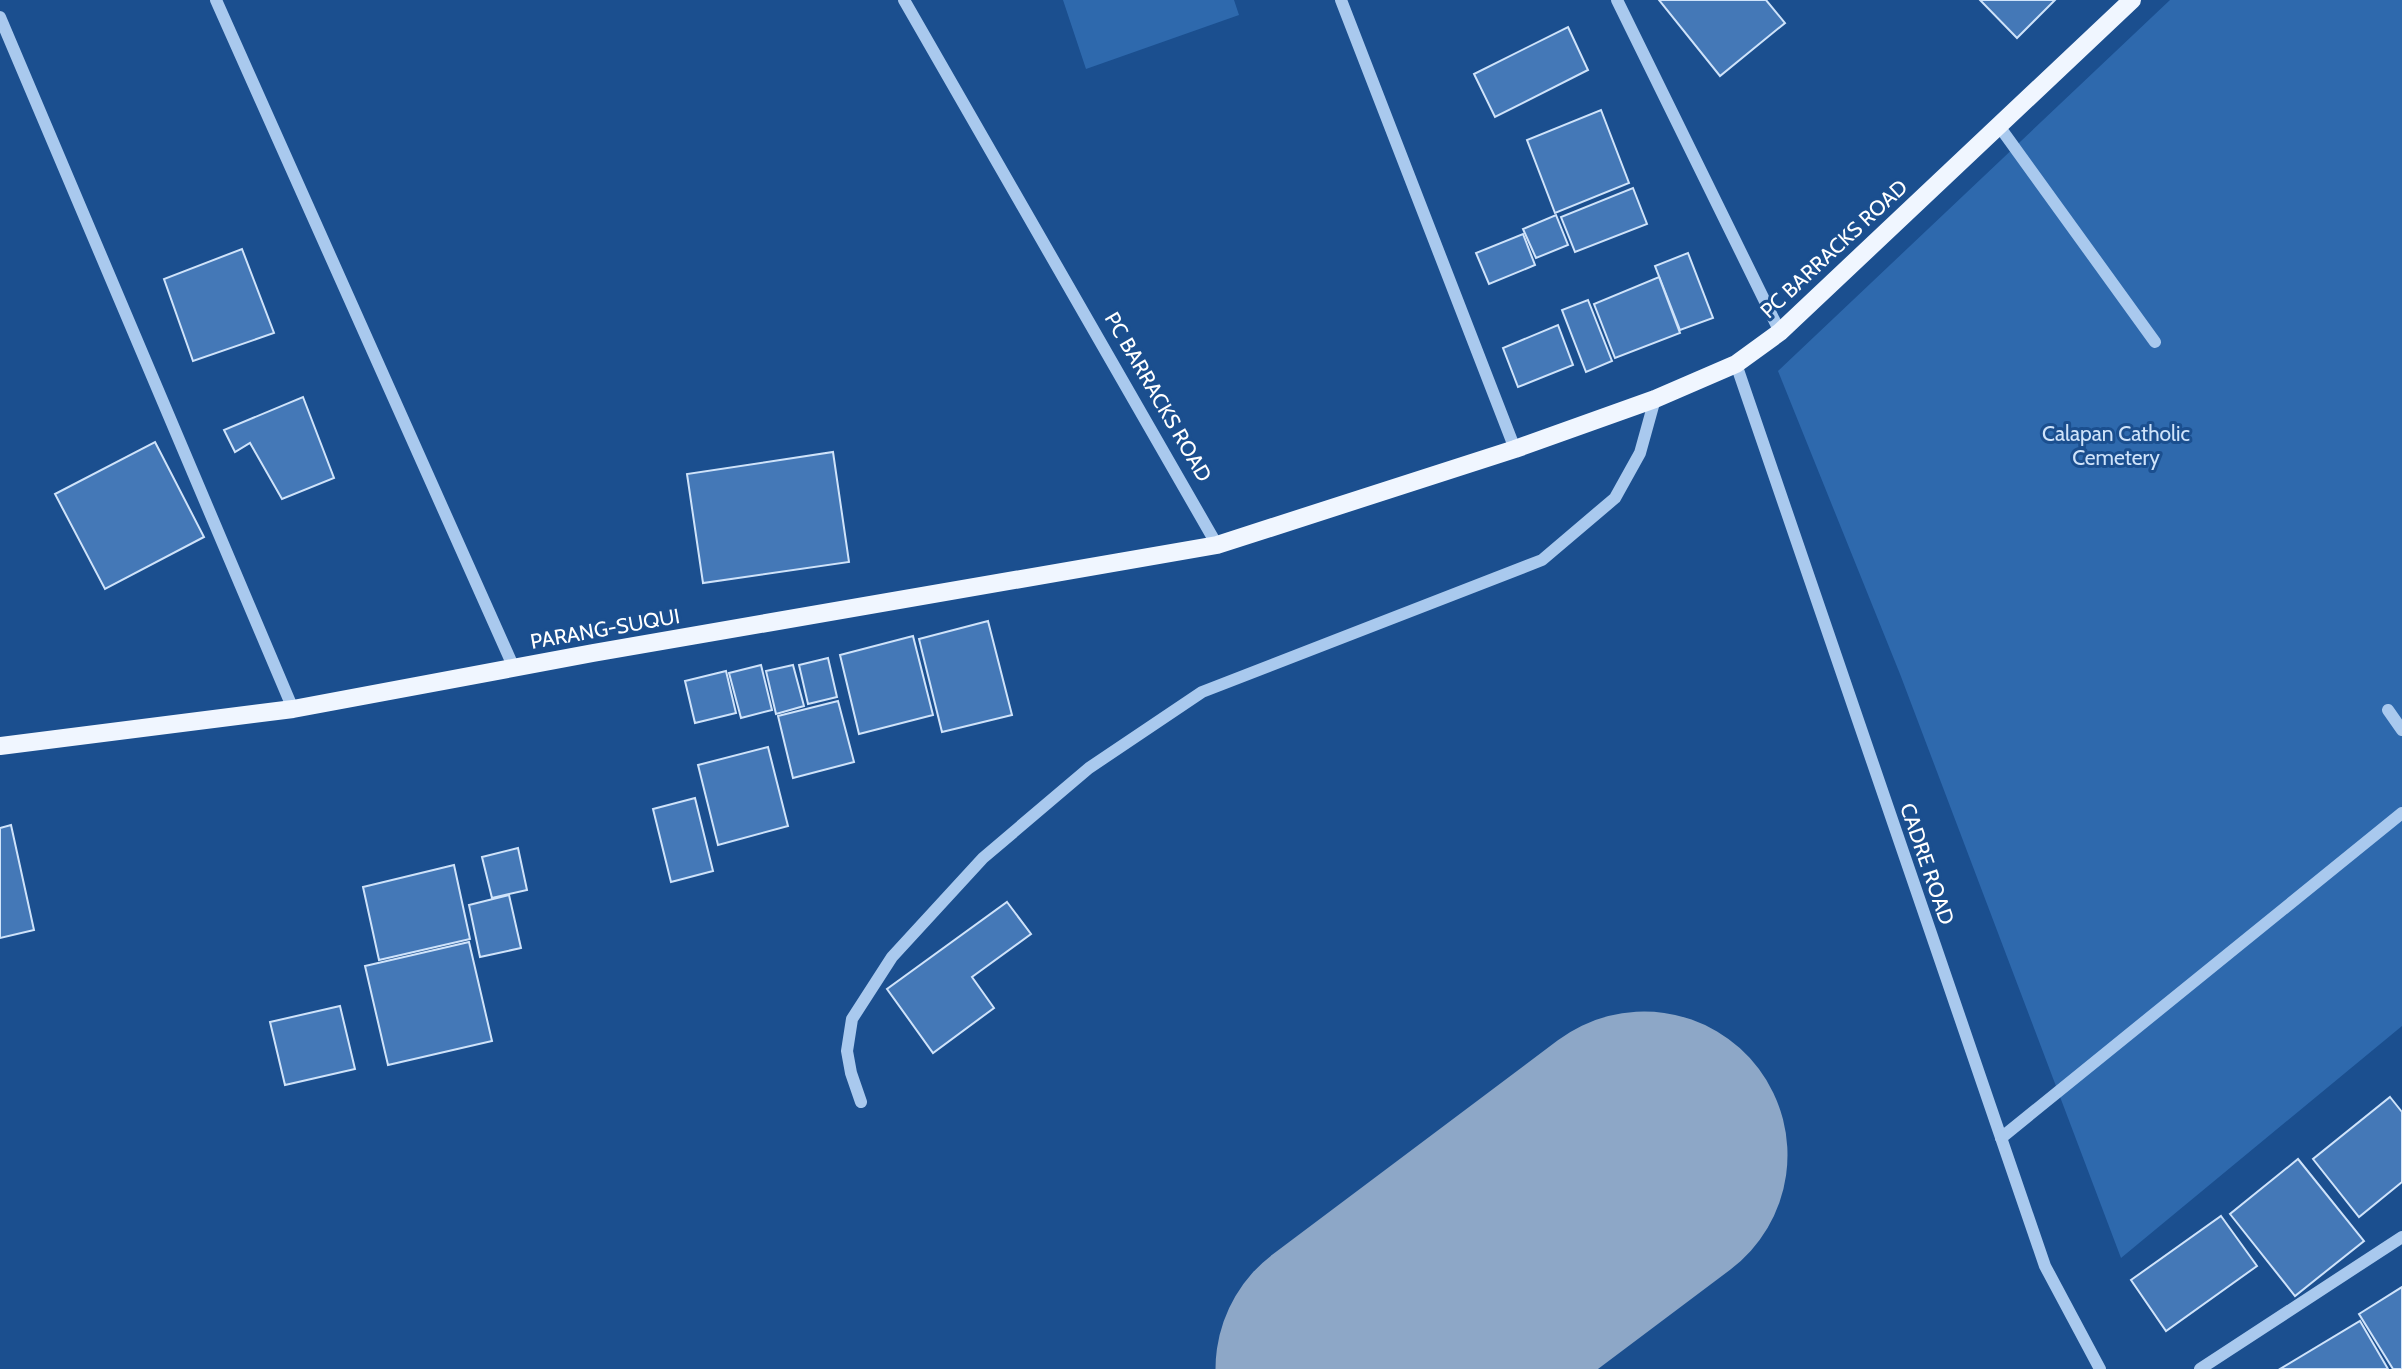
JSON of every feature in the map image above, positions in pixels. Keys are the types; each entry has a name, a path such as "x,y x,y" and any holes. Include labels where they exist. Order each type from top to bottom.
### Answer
{"main road":[{"name":"PC BARRACKS ROAD","path":"1217,545 1514,449 1655,399 1736,364 1780,332 2132,0"},
{"name":"PARANG-SUQUI","path":"0,746 293,709 1217,545"}],"street":[{"path":"216,0 514,668"},
{"name":"PC BARRACKS ROAD","path":"904,0 1217,545"},
{"path":"1341,0 1514,449"},
{"path":"1617,0 1780,332"},
{"path":"0,17 293,709"},
{"path":"1999,126 2155,342"},
{"name":"CADRE ROAD","path":"1736,364 2045,1266 2100,1369"},
{"path":"861,1102 850,1073 847,1051 852,1019 892,957 983,858 1089,768 1202,692 1542,560 1615,498 1640,453 1655,399"},
{"path":"2388,710 2402,730"},
{"path":"2001,1138 2402,813"},
{"path":"2200,1369 2402,1237"}],"green space":[{"path":"1063,0 1234,0 1239,15 1086,69"},
{"name":"Calapan Catholic Cemetery","path":"2170,0 2402,0 2402,1026 2121,1258 1900,674 1778,371"}],"building":[{"path":"1659,0 1766,0 1785,23 1720,76"},
{"path":"1980,0 2055,0 2017,38"},
{"path":"1568,27 1588,70 1495,117 1474,74"},
{"path":"1601,110 1629,183 1555,213 1527,140"},
{"path":"1633,188 1647,224 1575,252 1561,217"},
{"path":"1556,215 1568,245 1536,258 1523,229"},
{"path":"1523,234 1535,265 1489,284 1476,253"},
{"path":"242,249 274,333 193,361 164,279"},
{"path":"1688,253 1713,318 1680,330 1655,266"},
{"path":"1659,277 1680,333 1615,358 1594,304"},
{"path":"1588,300 1612,361 1586,372 1562,310"},
{"path":"1558,325 1573,365 1518,387 1503,348"},
{"path":"303,397 334,478 282,499 250,443 235,452 224,430"},
{"path":"155,442 204,537 105,589 55,494"},
{"path":"833,452 849,562 703,583 687,474"},
{"path":"988,621 1012,715 942,732 919,639"},
{"path":"913,636 933,715 859,734 840,655"},
{"path":"828,658 837,697 808,704 799,665"},
{"path":"761,665 772,710 741,718 729,673"},
{"path":"793,665 804,706 776,714 766,671"},
{"path":"726,671 736,713 695,723 685,681"},
{"path":"838,701 854,762 793,778 778,716"},
{"path":"768,747 788,826 718,845 698,765"},
{"path":"695,798 713,871 671,882 653,809"},
{"path":"11,825 34,930 0,938 0,828"},
{"path":"518,848 527,890 492,898 482,857"},
{"path":"454,865 470,939 379,960 363,887"},
{"path":"509,895 521,948 480,957 469,905"},
{"path":"1007,902 1031,934 972,977 994,1008 933,1053 887,989"},
{"path":"469,942 492,1041 388,1065 365,966"},
{"path":"340,1006 355,1069 285,1085 270,1022"},
{"path":"2390,1097 2402,1112 2402,1182 2359,1217 2313,1159"},
{"path":"2298,1159 2364,1241 2295,1296 2230,1214"},
{"path":"2221,1216 2257,1266 2166,1331 2131,1280"},
{"path":"2402,1287 2402,1369 2393,1369 2359,1314"},
{"path":"2360,1321 2388,1369 2280,1369"}],"runway":[{"path":"1359,1369 1644,1155"}]}
